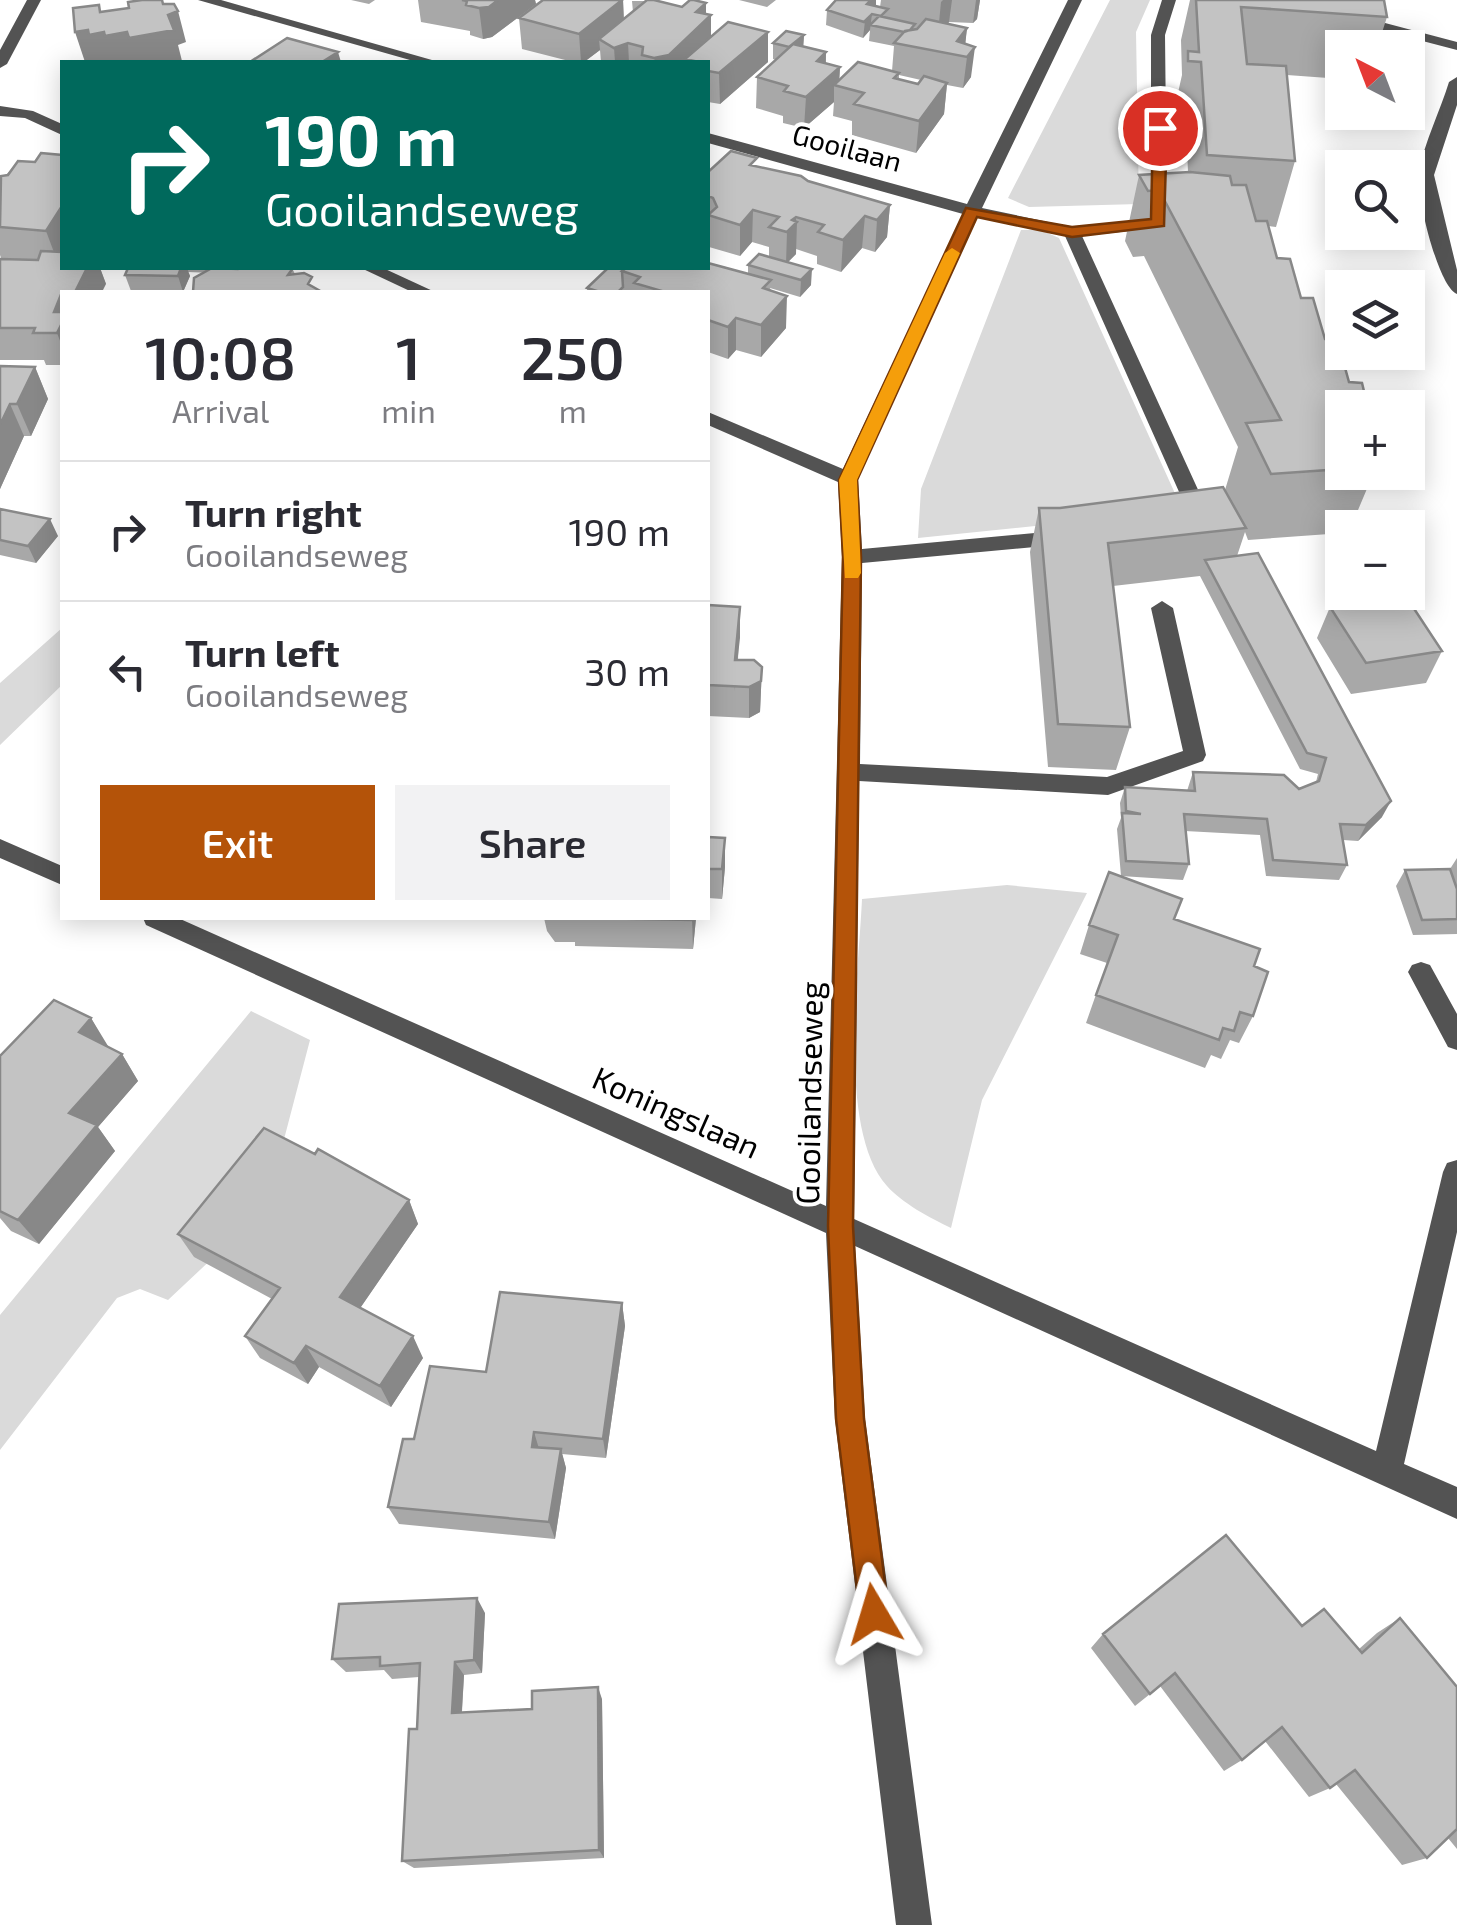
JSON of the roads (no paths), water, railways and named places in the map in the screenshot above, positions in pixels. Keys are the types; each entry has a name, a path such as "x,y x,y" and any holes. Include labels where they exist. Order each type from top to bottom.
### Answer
{"street":[{"path":"0,64 34,0"},
{"path":"205,0 425,60"},
{"name":"Gooilandseweg","path":"914,1925 850,1419 840,1226 852,557 848,480 972,211 1076,0"},
{"path":"972,211 1072,232 1159,223 1158,35 1169,0"},
{"path":"1326,13 1382,23 1457,46"},
{"path":"1457,82 1426,175 1442,255 1457,289"},
{"path":"0,111 28,114 60,129"},
{"name":"Gooilaan","path":"710,139 972,211"},
{"path":"1072,232 1190,494 1187,526 1168,528"},
{"path":"375,270 421,290"},
{"path":"710,419 848,480"},
{"path":"852,557 1089,535"},
{"path":"846,772 1108,786 1195,755 1162,608"},
{"path":"0,848 60,875"},
{"name":"Koningslaan","path":"159,920 1457,1503"},
{"path":"1422,972 1457,1038"},
{"path":"1388,1471 1457,1172"}]}
